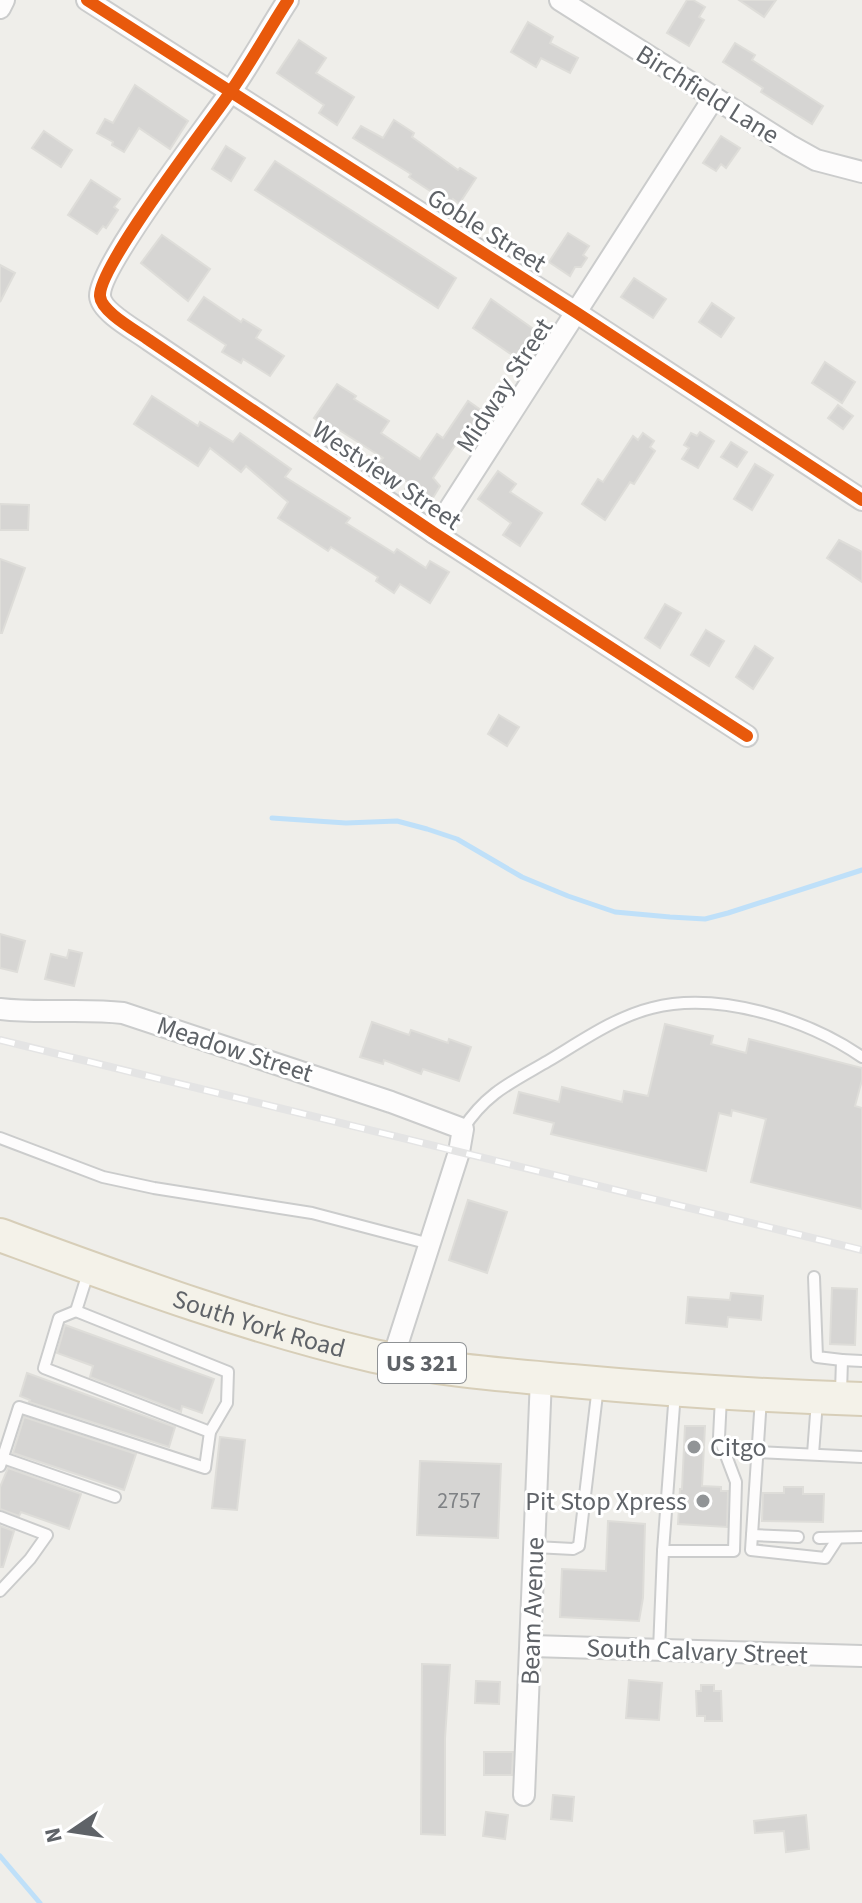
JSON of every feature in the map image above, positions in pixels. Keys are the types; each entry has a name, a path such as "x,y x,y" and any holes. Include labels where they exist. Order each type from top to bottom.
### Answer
{"main road":[{"name":"South York Road","path":"0,1235 190,1304 278,1332 393,1358 541,1378 675,1390 840,1398"}],"street":[{"path":"0,8 4,0"},
{"name":"Goble Street","path":"87,0 577,313 862,500"},
{"name":"Westview Street","path":"288,0 231,92 150,205 101,285 101,302 107,310 434,533 747,736"},
{"name":"Birchfield Lane","path":"560,0 713,99 816,160 862,172"},
{"name":"Midway Street","path":"434,533 713,99"},
{"name":"Meadow Street","path":"0,1009 123,1013 463,1129"},
{"path":"393,1358 459,1152 463,1129"},
{"name":"Beam Avenue","path":"524,1795 541,1378"},
{"name":"South Calvary Street","path":"532,1646 862,1656"}],"lane":[{"path":"463,1129 476,1108 491,1095 590,1036 652,1008 704,1004 759,1011 803,1024 835,1039 862,1057"},
{"path":"0,1138 103,1177 312,1213 430,1244"},
{"path":"76,1311 90,1268"},
{"path":"814,1277 817,1357 862,1361"},
{"path":"115,1497 1,1462 19,1407 205,1468 210,1432 227,1403 228,1372 76,1311 59,1318 44,1368 210,1432"},
{"path":"813,1454 840,1398 842,1360"},
{"path":"535,1547 573,1549 579,1546 599,1383"},
{"path":"659,1650 675,1390"},
{"path":"663,1551 734,1551 736,1482 719,1437 721,1393"},
{"path":"761,1396 751,1550 825,1558 838,1538"},
{"path":"758,1452 862,1457"},
{"path":"0,1517 47,1535 30,1559 0,1591"},
{"path":"752,1535 798,1537"},
{"path":"819,1538 862,1537"}],"building":[{"path":"687,0 705,7 699,17 704,20 689,46 667,33"},
{"path":"739,0 776,0 764,17"},
{"path":"528,22 553,37 550,43 578,58 570,73 541,58 536,67 511,52"},
{"path":"299,40 326,58 316,73 354,97 337,125 319,113 324,105 277,73"},
{"path":"735,43 755,55 752,60 823,106 812,124 761,92 763,88 723,62"},
{"path":"135,85 188,121 170,149 139,128 124,152 97,133 105,119 113,123"},
{"path":"394,120 458,170 460,168 476,178 459,204 453,199 450,204 409,177 411,174 353,138 361,126 383,138"},
{"path":"44,131 72,150 61,167 32,148"},
{"path":"721,136 740,148 726,168 721,164 716,171 703,163"},
{"path":"226,146 245,158 231,181 212,169"},
{"path":"275,161 456,278 438,308 255,190"},
{"path":"91,180 120,199 114,207 118,210 106,228 103,226 97,234 68,215"},
{"path":"568,233 589,246 583,255 587,258 581,267 575,267 570,276 549,262"},
{"path":"162,235 210,269 188,301 141,263"},
{"path":"0,265 15,273 0,302"},
{"path":"634,278 666,299 653,318 621,297"},
{"path":"204,297 241,322 243,319 261,330 256,338 284,356 270,376 243,359 241,363 222,352 226,345 188,320"},
{"path":"491,299 539,333 521,361 473,328"},
{"path":"712,303 734,318 721,337 699,322"},
{"path":"825,362 855,382 842,403 812,383"},
{"path":"337,384 389,421 381,433 420,459 437,434 443,438 468,401 485,413 470,435 464,432 433,478 440,486 431,501 426,498 425,501 405,489 409,483 379,463 383,458 314,418"},
{"path":"152,396 198,426 200,422 233,442 240,433 291,469 285,477 350,518 346,523 394,553 397,549 426,568 430,561 449,572 430,603 400,584 394,593 376,581 378,577 331,547 328,551 278,518 288,502 246,466 241,472 210,448 198,466 134,424"},
{"path":"838,405 853,416 843,429 828,418"},
{"path":"700,432 714,441 698,468 682,459 689,448 684,445 691,433 697,436"},
{"path":"643,433 654,441 650,447 655,451 605,520 582,504 598,479 603,482 633,436 638,440"},
{"path":"731,442 747,452 737,467 721,457"},
{"path":"755,464 773,475 752,510 734,499"},
{"path":"498,471 516,484 510,492 542,513 520,546 503,535 511,523 478,499"},
{"path":"0,504 29,505 28,530 0,530"},
{"path":"839,540 862,552 862,582 827,558"},
{"path":"0,559 25,568 2,633 0,633"},
{"path":"665,604 681,613 660,648 645,638"},
{"path":"706,630 724,641 709,666 691,655"},
{"path":"755,646 773,658 753,689 736,677"},
{"path":"499,715 519,727 507,746 488,734"},
{"path":"0,934 25,941 17,972 0,968"},
{"path":"69,950 82,953 74,986 45,979 51,954 67,958"},
{"path":"372,1022 409,1035 411,1030 448,1043 449,1039 471,1047 459,1081 423,1069 421,1074 384,1060 383,1064 360,1057"},
{"path":"665,1024 713,1036 711,1044 746,1053 749,1039 862,1068 855,1106 862,1108 862,1209 751,1182 766,1119 732,1110 731,1116 719,1113 706,1171 551,1134 554,1123 514,1113 519,1092 559,1102 562,1087 622,1102 624,1091 648,1096"},
{"path":"468,1200 507,1212 487,1273 449,1260"},
{"path":"832,1288 857,1289 855,1345 830,1344"},
{"path":"731,1293 763,1296 761,1320 728,1317 727,1327 686,1323 688,1297 730,1300"},
{"path":"65,1325 214,1379 202,1413 182,1406 181,1412 90,1377 93,1366 57,1353"},
{"path":"27,1373 175,1427 169,1447 29,1402 20,1396"},
{"path":"24,1417 136,1454 124,1490 13,1453"},
{"path":"685,1426 705,1426 702,1486 721,1487 721,1491 728,1491 727,1527 678,1524"},
{"path":"220,1437 245,1440 237,1510 212,1508"},
{"path":"420,1461 501,1464 498,1538 417,1535"},
{"path":"8,1468 81,1494 69,1529 21,1512 19,1516 0,1509 0,1487"},
{"path":"784,1487 803,1487 803,1494 824,1494 823,1522 762,1521 763,1493 784,1493"},
{"path":"608,1521 645,1524 643,1598 639,1621 560,1617 562,1569 606,1571"},
{"path":"0,1526 14,1531 3,1567 0,1567"},
{"path":"422,1664 450,1665 445,1738 445,1835 421,1834"},
{"path":"629,1680 662,1683 659,1720 626,1718"},
{"path":"476,1681 500,1682 499,1704 475,1703"},
{"path":"701,1685 714,1685 714,1691 721,1691 722,1721 705,1721 705,1716 697,1716 696,1691 701,1691"},
{"path":"484,1752 513,1752 512,1775 484,1775"},
{"path":"553,1795 574,1797 572,1821 551,1819"},
{"path":"486,1812 508,1815 505,1839 483,1836"},
{"path":"806,1815 809,1849 786,1852 784,1831 755,1833 754,1821"}],"waterway":[{"path":"272,818 346,823 397,821 457,839 522,877 568,896 615,912 670,917 705,919 862,870"},
{"path":"0,1856 40,1903"}],"railway":[{"path":"0,1040 862,1250"}],"cycle path":[{"path":"87,0 577,313 862,500"},
{"path":"288,0 237,83 116,257 104,280 100,296 102,302 128,326 434,533 747,736"}],"place":[{"name":"Citgo","path":"694,1447"},
{"name":"Pit Stop Xpress","path":"703,1501"}]}
